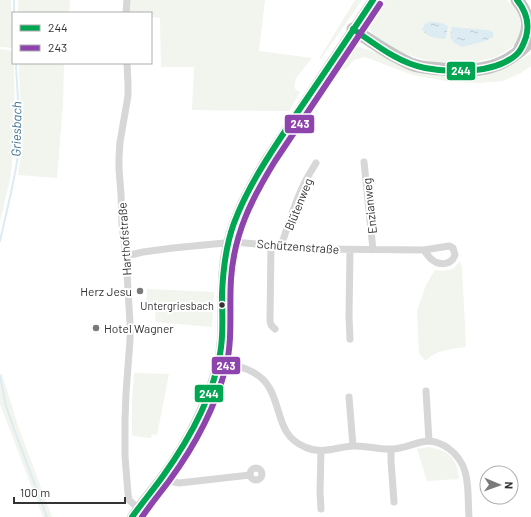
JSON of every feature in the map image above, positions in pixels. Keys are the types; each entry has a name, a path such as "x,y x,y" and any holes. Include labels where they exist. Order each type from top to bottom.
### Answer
{"highway":[{"path":"517,0 526,13 528,28 523,43 517,54"},
{"path":"353,29 391,54 413,64 424,67 466,71 497,65 512,58 531,40"}],"main road":[{"path":"135,513 162,477 183,445 193,428 208,395 218,363 222,331 224,269 228,242 246,194 256,175 372,0"}],"street":[{"path":"126,12 127,0"},
{"name":"Harthofstraße","path":"127,64 128,96 120,142 119,169 122,225 130,308 130,340 125,400 125,456 129,500 135,513"},
{"name":"Enzianweg","path":"364,162 373,250"},
{"name":"Blütenweg","path":"281,246 299,194 316,163"},
{"name":"Schützenstraße","path":"126,256 143,252 228,242 297,248 424,250"},
{"path":"271,245 270,321 271,325 275,328"},
{"path":"350,250 350,338"},
{"path":"218,363 238,366 249,370 263,380 270,388 274,396 284,429 290,437 305,448 321,451 353,446 391,449 429,441 444,445 457,456 466,473 469,517"},
{"path":"426,391 429,441"},
{"path":"349,397 353,446"},
{"path":"391,449 394,502"},
{"path":"321,451 321,509"},
{"path":"162,477 169,481 179,483 250,475"}],"shaded area":[{"path":"0,0 11,0 12,48 0,47"},
{"path":"18,0 70,0 69,12 18,12"},
{"path":"130,0 265,0 259,51 312,58 296,78 294,87 300,92 289,111 192,110 194,67 161,67 160,18 152,17 152,12 129,12"},
{"path":"355,0 362,0 321,59 319,59"},
{"path":"380,0 506,0 519,10 521,33 512,47 496,57 469,63 436,63 399,52 378,39 370,30 368,22 370,16"},
{"path":"355,46 370,50 405,67 431,74 479,77 503,69 531,53 531,66 521,73 503,81 480,83 452,82 413,75 365,57 354,60 346,69 342,69 324,95 319,91 347,51"},
{"path":"0,49 12,51 12,64 14,64 15,121 11,175 0,222"},
{"path":"19,64 64,64 63,104 57,178 18,175 21,151"},
{"path":"460,261 462,268 466,347 439,352 434,354 426,361 419,354 417,311 426,285 435,270 443,271 453,269"},
{"path":"147,289 214,292 212,327 155,322 156,310 150,310 146,305"},
{"path":"134,373 169,374 157,435 152,434 151,438 132,436"},
{"path":"0,374 2,374 18,426 52,517 43,517 0,404"},
{"path":"428,447 441,450 451,456 457,466 459,479 427,481 417,449"}],"water":[{"path":"429,22 437,22 448,26 445,39 432,37 422,29 425,24"},
{"path":"452,27 487,30 493,32 493,37 485,41 462,47 454,43 450,37"}],"waterway":[{"name":"Griesbach","path":"14,0 14,12"},
{"name":"Griesbach","path":"0,241 12,188 19,144 16,64"},
{"name":"Griesbach","path":"0,376 6,406 47,517"}],"transit line":[{"name":"244","path":"132,517 163,476 181,448 198,418 212,386 217,370 221,346 222,294 225,258 231,231 240,208 254,180 271,153 373,0"},
{"name":"244","path":"353,29 387,52 415,66 447,71 484,69 507,61 516,55 522,47 528,27 523,8 517,0"},
{"name":"243","path":"142,517 187,455 203,427 216,397 228,356 230,290 233,263 240,232 251,204 275,161 380,4"}],"place":[{"name":"Herz Jesu","path":"140,291"},
{"name":"Untergriesbach","path":"222,305"},
{"name":"Hotel Wagner","path":"96,328"}]}
